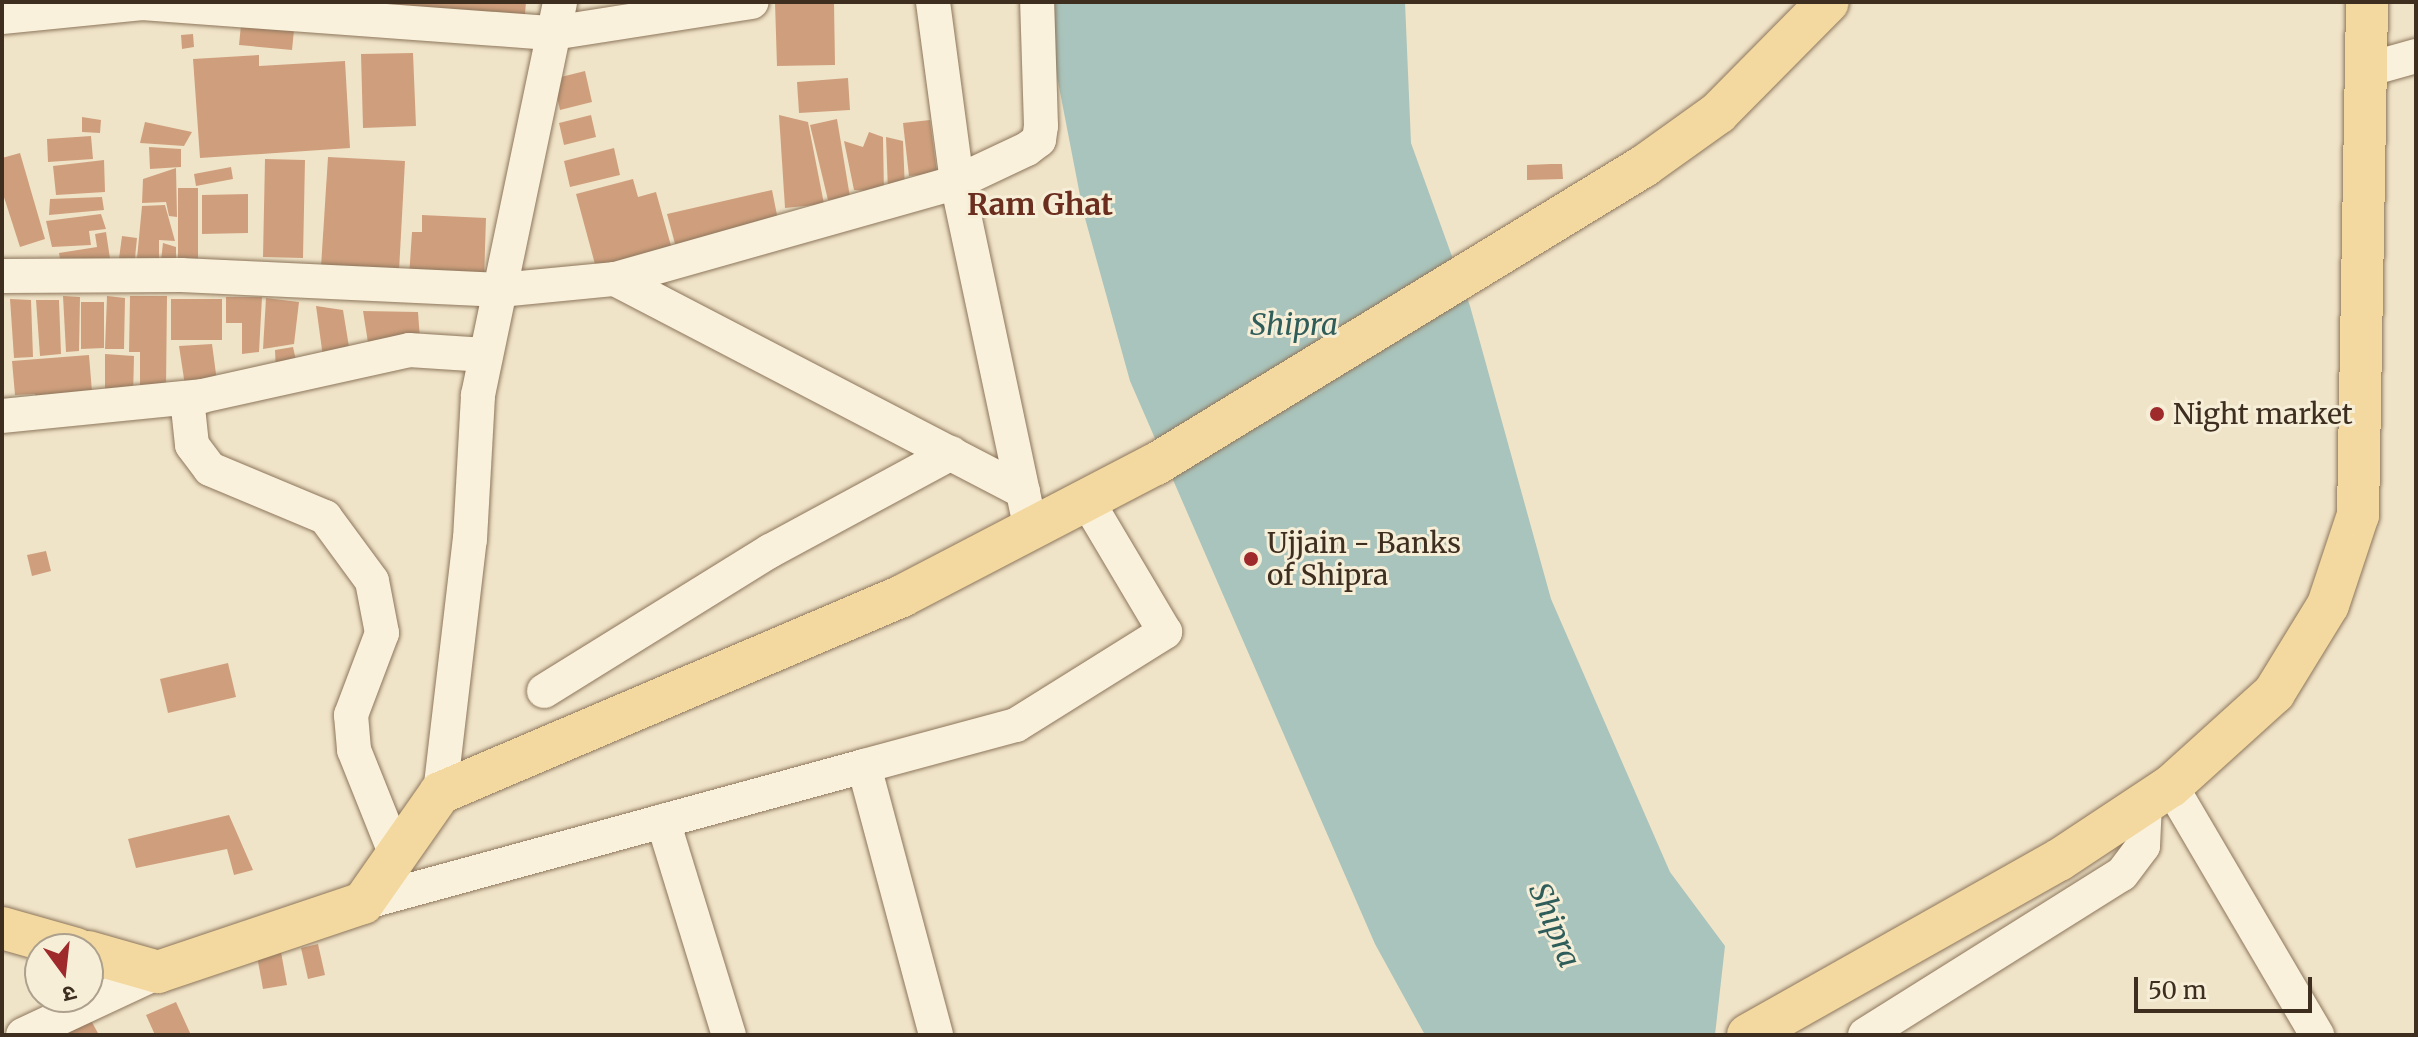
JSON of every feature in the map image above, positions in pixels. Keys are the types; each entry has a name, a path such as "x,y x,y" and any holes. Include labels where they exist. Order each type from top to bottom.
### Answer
{"main road":[{"path":"104,957 158,972 363,903 440,793 902,596 1027,511 1086,499 1156,464 1718,113 1828,2"},
{"path":"1748,1035 2059,860 2158,795 2274,693 2328,605 2358,515 2367,2"},
{"path":"2,928 24,934"}],"street":[{"path":"2,17 142,3 556,18 752,2"},
{"path":"933,2 957,182 1027,511"},
{"path":"2,276 181,275 500,290 615,279 957,182 1039,140 1037,2"},
{"path":"440,793 486,355 556,18"},
{"path":"2366,70 2416,56"},
{"path":"615,279 951,453 1027,511"},
{"path":"2,416 187,398 409,350 486,355"},
{"path":"187,398 192,445 210,469 325,517 372,581 382,633 351,715 354,750 396,855"},
{"path":"544,691 770,551 951,453"},
{"path":"363,903 1016,725 1165,632 1086,499"},
{"path":"864,766 936,1035"},
{"path":"1872,1031 2122,874 2143,846 2158,795"},
{"path":"2158,795 2317,1035"},
{"path":"663,821 729,1035"},
{"path":"23,1035 158,972"}],"water":[{"name":"Shipra","path":"1052,2 1405,2 1411,143 1470,306 1551,599 1670,872 1725,946 1715,1035 1425,1035 1375,944 1130,381 1083,211 1049,35"}],"building":[{"path":"326,2 526,2 524,26"},
{"path":"834,2 835,65 777,66 775,3"},
{"path":"241,25 294,30 292,50 239,45"},
{"path":"193,34 194,47 182,49 181,35"},
{"path":"413,53 416,126 363,128 361,54"},
{"path":"259,55 259,66 345,61 350,148 200,158 193,59"},
{"path":"585,71 592,102 560,110 553,79"},
{"path":"848,78 850,110 799,113 797,82"},
{"path":"591,115 596,137 564,145 559,123"},
{"path":"779,115 808,122 824,204 785,208"},
{"path":"82,117 101,120 100,133 82,132"},
{"path":"837,119 850,197 828,200 810,125"},
{"path":"930,120 937,173 909,176 903,123"},
{"path":"145,122 192,132 184,146 140,143"},
{"path":"869,132 883,137 884,192 854,190 844,141 863,147"},
{"path":"91,136 93,159 48,162 47,139"},
{"path":"886,137 903,141 905,190 888,191"},
{"path":"149,147 181,149 181,167 150,169"},
{"path":"614,148 620,175 570,187 564,161"},
{"path":"20,153 45,239 20,247 2,191 2,158"},
{"path":"328,157 405,161 399,271 321,267"},
{"path":"265,159 305,160 303,258 263,257"},
{"path":"104,160 105,192 56,195 53,166"},
{"path":"1562,164 1563,179 1527,180 1527,165"},
{"path":"231,167 233,179 196,186 194,174"},
{"path":"176,168 177,217 169,216 166,202 142,203 143,179"},
{"path":"633,179 638,197 656,192 675,260 599,279 576,194"},
{"path":"178,188 198,188 198,267 178,267"},
{"path":"772,190 780,230 678,255 667,214"},
{"path":"248,194 248,233 202,234 202,195"},
{"path":"102,197 104,210 49,215 50,199"},
{"path":"165,205 175,241 159,240 159,269 136,269 142,206"},
{"path":"101,214 106,229 89,231 91,245 52,247 46,221"},
{"path":"422,215 486,218 484,281 409,277 412,232 422,232"},
{"path":"106,232 112,272 61,265 59,253 97,247 95,234"},
{"path":"122,236 137,238 134,268 118,266"},
{"path":"163,243 176,247 176,272 160,270"},
{"path":"63,296 80,297 79,351 66,352"},
{"path":"107,296 125,298 124,349 105,349"},
{"path":"130,296 167,296 166,389 140,397 140,352 129,352"},
{"path":"226,297 262,297 259,352 242,354 242,323 226,323"},
{"path":"266,298 299,302 294,344 263,349"},
{"path":"10,299 31,300 33,357 14,358"},
{"path":"171,299 222,299 222,340 171,340"},
{"path":"36,300 59,300 61,354 40,356"},
{"path":"81,302 104,302 104,348 81,349"},
{"path":"316,306 343,310 350,353 323,357"},
{"path":"363,311 418,312 420,339 369,349"},
{"path":"212,344 218,389 186,392 179,346"},
{"path":"293,347 298,369 276,373 275,350"},
{"path":"105,354 134,356 133,398 105,399"},
{"path":"89,355 93,404 36,409 35,394 15,395 12,361"},
{"path":"46,551 51,571 32,576 27,555"},
{"path":"228,663 236,697 168,713 160,679"},
{"path":"229,815 253,870 234,875 227,849 136,868 128,839"},
{"path":"318,944 325,975 308,979 301,948"},
{"path":"281,952 287,985 263,989 257,956"},
{"path":"176,1002 191,1035 155,1035 146,1015"},
{"path":"70,1013 87,1013 99,1035 71,1035 62,1017"}],"place":[{"name":"Night market","path":"2157,414"},
{"name":"Ujjain - Banks of Shipra","path":"1251,559"}],"district":[{"name":"Ram Ghat","path":"1040,204"}]}
